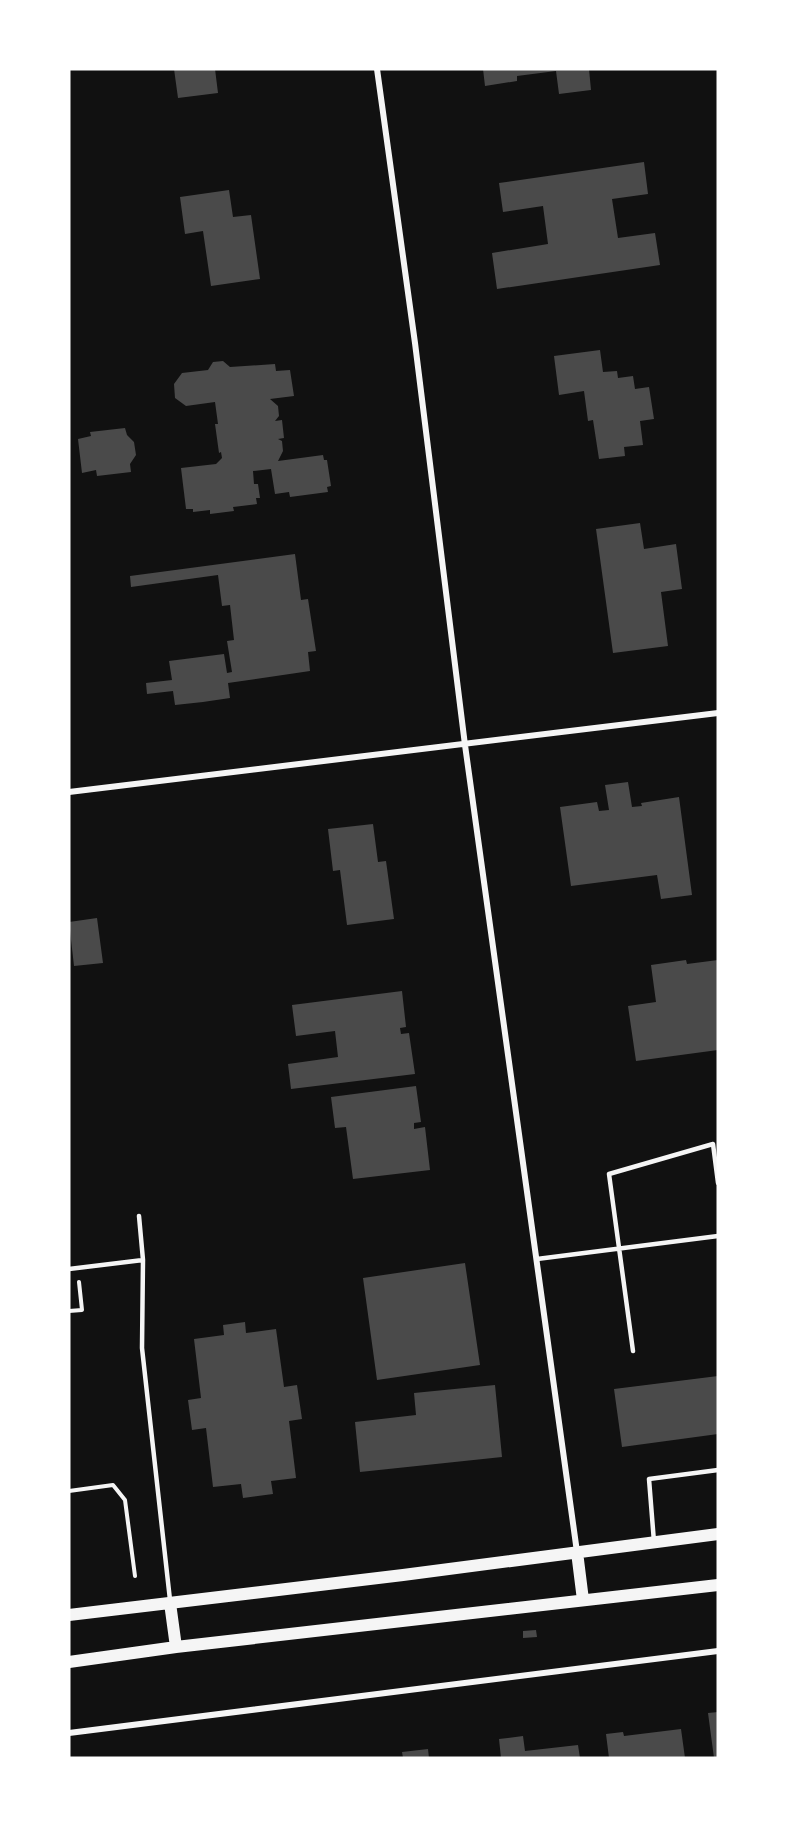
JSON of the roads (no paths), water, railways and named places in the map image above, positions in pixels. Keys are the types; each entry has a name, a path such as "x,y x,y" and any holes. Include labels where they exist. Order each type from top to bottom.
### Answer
{"main road":[{"path":"69,1615 414,1574 718,1534"},
{"path":"577,1552 583,1600"},
{"path":"69,1662 176,1647 718,1585"},
{"path":"170,1603 176,1647"}],"street":[{"path":"377,69 415,343 465,744 577,1552"},
{"path":"69,792 718,713"},
{"path":"69,1733 718,1651"}],"lane":[{"path":"633,1351 609,1174 713,1144 718,1183"},
{"path":"139,1216 143,1260 142,1348 170,1603"},
{"path":"537,1259 718,1236"},
{"path":"69,1269 143,1260"},
{"path":"654,1542 649,1479 718,1470"}]}
